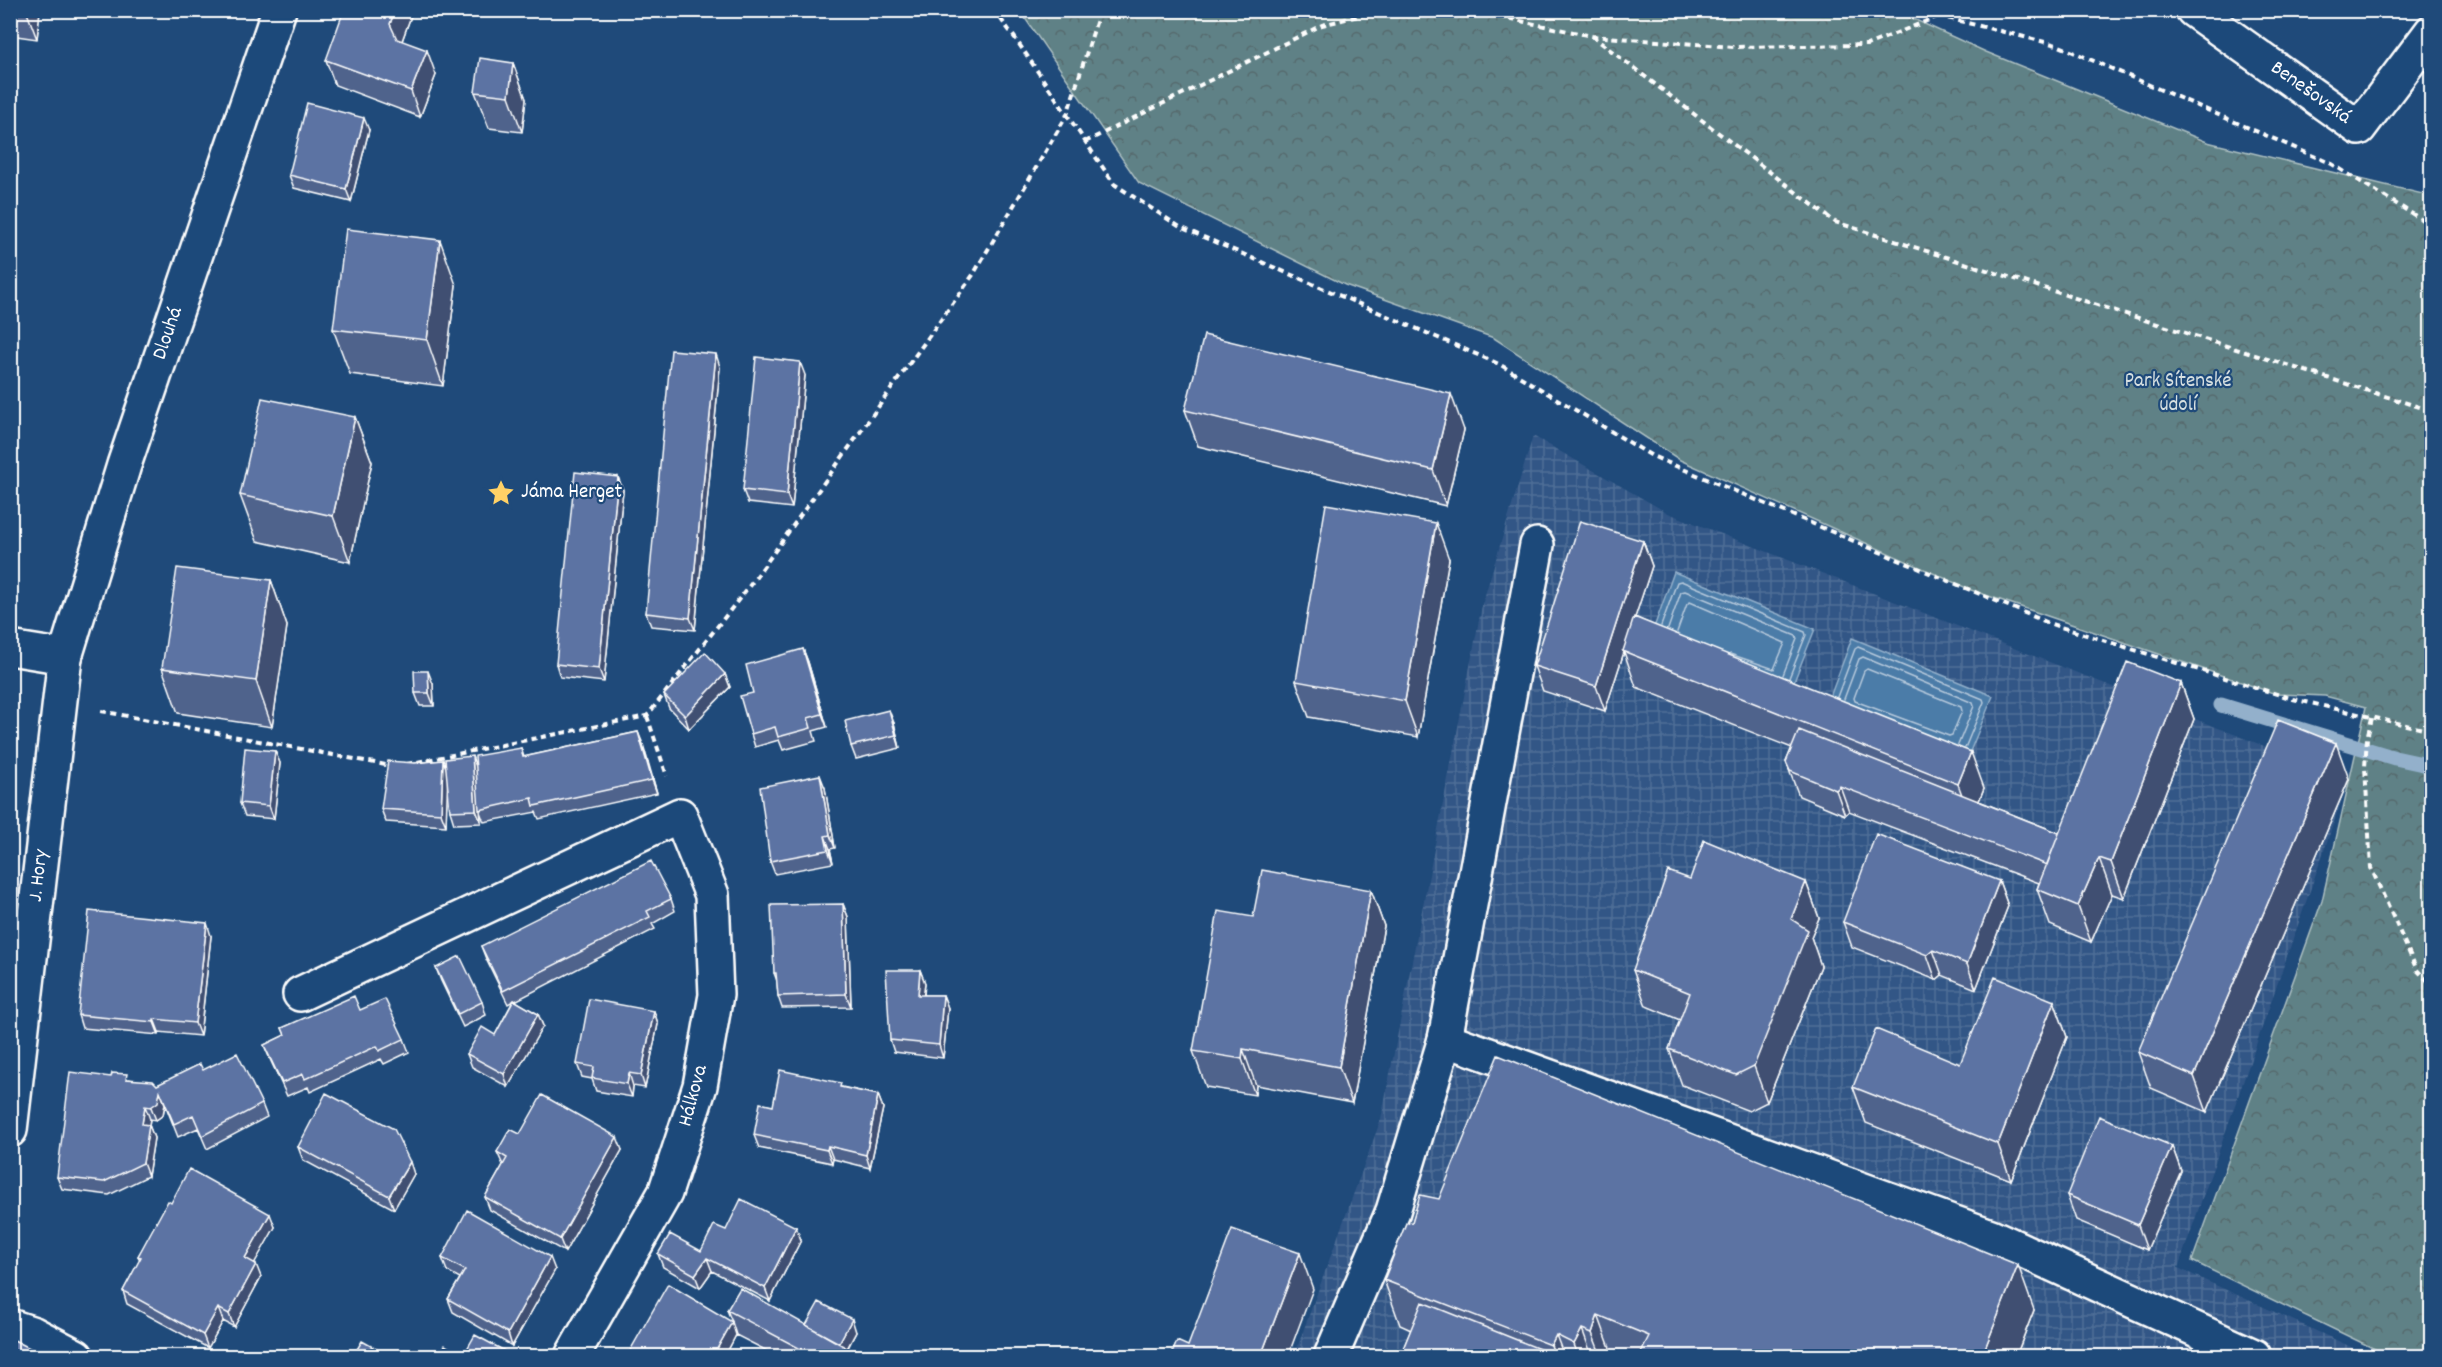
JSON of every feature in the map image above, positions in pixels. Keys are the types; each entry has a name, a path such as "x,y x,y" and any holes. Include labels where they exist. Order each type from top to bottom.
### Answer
{"street":[{"name":"Dlouhá","path":"65,657 124,465 279,10"},
{"name":"Benešovská","path":"2193,10 2359,128 2432,31"},
{"path":"1331,1356 1393,1211 1444,1039 1537,545"},
{"path":"10,648 65,657"},
{"name":"J. Hory","path":"10,1130 65,657"},
{"path":"300,994 680,815"},
{"name":"Hálkova","path":"572,1356 664,1193 700,1086 716,994 712,895 680,815"},
{"path":"1444,1039 1991,1236 2254,1356"},
{"path":"10,1326 34,1334 76,1356"}],"path":[{"path":"994,10 1114,184 1180,227 1499,364 1652,456 2051,624 2294,699 2432,731"},
{"path":"405,764 647,716 754,580 973,275 1067,114 1100,10"},
{"path":"1085,142 1322,25 1382,10"},
{"path":"1468,10 1592,36 1734,46 1867,45 1939,16"},
{"path":"1929,10 1939,16 2057,45 2332,164 2432,226"},
{"path":"1592,36 1835,222 2432,411"},
{"path":"60,704 394,766"},
{"path":"647,716 680,815"},
{"path":"2372,718 2367,738 2365,767 2371,868 2417,970 2432,985"}],"shaded area":[{"path":"1533,436 1668,513 2349,779 2178,1268 2371,1356 1294,1356 1381,1119 1482,605"}],"green space":[{"name":"Park Sítenské údolí","path":"1020,11 1896,11 1986,52 2207,142 2431,196 2431,1356 2379,1356 2379,1351 2192,1261 2322,901 2366,707 2325,696 2276,694 1971,590 1680,460 1494,338 1345,285 1139,183"}],"water":[{"path":"1674,572 1815,629 1787,699 1647,647"},
{"path":"1852,638 1993,696 1964,766 1824,713"}],"building":[{"path":"344,10 395,10 390,24 397,39 427,50 411,91 326,60"},
{"path":"480,58 513,63 509,96 475,92"},
{"path":"307,103 364,118 346,189 289,175"},
{"path":"346,229 440,240 427,340 333,329"},
{"path":"1204,335 1451,394 1433,470 1185,410"},
{"path":"671,350 716,354 690,618 646,613"},
{"path":"756,357 800,362 787,495 743,490"},
{"path":"262,398 355,417 333,516 240,495"},
{"path":"575,472 618,477 599,669 556,664"},
{"path":"1326,504 1436,523 1405,701 1296,681"},
{"path":"1580,521 1643,541 1596,686 1534,666"},
{"path":"177,568 271,580 256,681 162,668"},
{"path":"1634,617 1971,752 1958,784 1623,651"},
{"path":"803,649 822,714 808,718 811,728 778,737 775,727 751,734 740,696 753,693 746,665"},
{"path":"705,652 725,674 685,716 664,695"},
{"path":"2127,662 2181,683 2111,862 2099,858 2078,906 2037,889"},
{"path":"414,671 428,671 429,693 415,693"},
{"path":"889,710 896,735 851,746 845,721"},
{"path":"2278,720 2336,743 2194,1076 2138,1052"},
{"path":"1799,730 2059,833 2047,865 1840,786 1836,790 1790,771 1786,762"},
{"path":"638,732 652,780 534,806 532,798 479,810 475,756 521,748 523,757"},
{"path":"245,748 275,751 269,806 240,803"},
{"path":"472,756 476,810 450,811 445,759"},
{"path":"443,760 441,813 381,809 388,761 415,763"},
{"path":"820,775 830,835 825,836 828,850 770,861 760,787"},
{"path":"1876,834 1999,881 1967,964 1933,950 1927,955 1843,922"},
{"path":"1704,840 1806,882 1791,919 1808,930 1754,1066 1736,1075 1669,1049 1690,993 1633,970 1668,871 1690,879"},
{"path":"651,861 671,899 647,911 650,917 503,991 481,946"},
{"path":"1262,870 1371,890 1339,1067 1243,1049 1242,1059 1193,1051 1218,911 1253,917"},
{"path":"843,904 846,994 778,996 776,973 774,973 771,905"},
{"path":"89,911 207,923 195,1023 78,1015"},
{"path":"460,956 482,1002 458,1014 436,968"},
{"path":"886,970 920,970 918,995 943,995 939,1045 890,1040"},
{"path":"1995,977 2054,1001 1998,1144 1853,1087 1876,1029 1960,1064"},
{"path":"354,996 360,1010 385,999 404,1039 379,1051 377,1046 305,1079 303,1074 282,1083 264,1045 285,1035 282,1028"},
{"path":"589,999 654,1011 641,1075 629,1073 627,1084 592,1078 594,1067 577,1064"},
{"path":"514,1000 538,1014 504,1074 467,1054 482,1027 495,1035"},
{"path":"237,1053 262,1104 202,1136 193,1115 174,1124 160,1091 158,1102 151,1107 145,1106 142,1124 149,1125 143,1163 104,1182 57,1177 70,1072 111,1077 112,1073 127,1074 126,1079 153,1081 157,1085 200,1064 203,1070"},
{"path":"1498,1055 2018,1265 1982,1356 1639,1356 1649,1336 1598,1315 1592,1333 1582,1329 1574,1344 1556,1335 1551,1345 1384,1280 1406,1223 1412,1222 1420,1195 1439,1199"},
{"path":"780,1070 841,1083 840,1087 878,1095 866,1155 828,1146 827,1150 754,1135 760,1103 773,1106"},
{"path":"326,1093 394,1129 410,1162 389,1196 298,1147"},
{"path":"542,1095 617,1137 560,1239 485,1197 507,1158 497,1152 510,1129 520,1134"},
{"path":"2099,1116 2172,1146 2138,1225 2067,1195"},
{"path":"189,1169 270,1214 245,1258 256,1264 229,1314 218,1308 203,1335 123,1291 141,1257 138,1256 168,1201 171,1203"},
{"path":"741,1199 796,1227 765,1288 707,1258 695,1275 658,1254 670,1234 701,1251 714,1225 726,1230"},
{"path":"467,1210 550,1257 508,1333 448,1299 465,1270 442,1258"},
{"path":"1232,1229 1300,1253 1261,1356 1171,1356 1177,1341 1188,1346"},
{"path":"668,1284 732,1322 713,1356 627,1356"},
{"path":"740,1288 856,1353 855,1356 814,1356 727,1310"},
{"path":"819,1302 852,1319 839,1343 806,1325"},
{"path":"1422,1302 1547,1352 1545,1356 1400,1356"},
{"path":"475,1335 514,1356 463,1356"},
{"path":"10,1338 45,1356 10,1356"},
{"path":"362,1341 389,1356 353,1356"},
{"path":"445,1345 463,1356 439,1356"},
{"path":"399,1350 410,1356 395,1356"}],"waterway":[{"path":"2221,705 2395,758 2432,766"}],"place":[{"name":"Jáma Herget","path":"501,493"}]}
